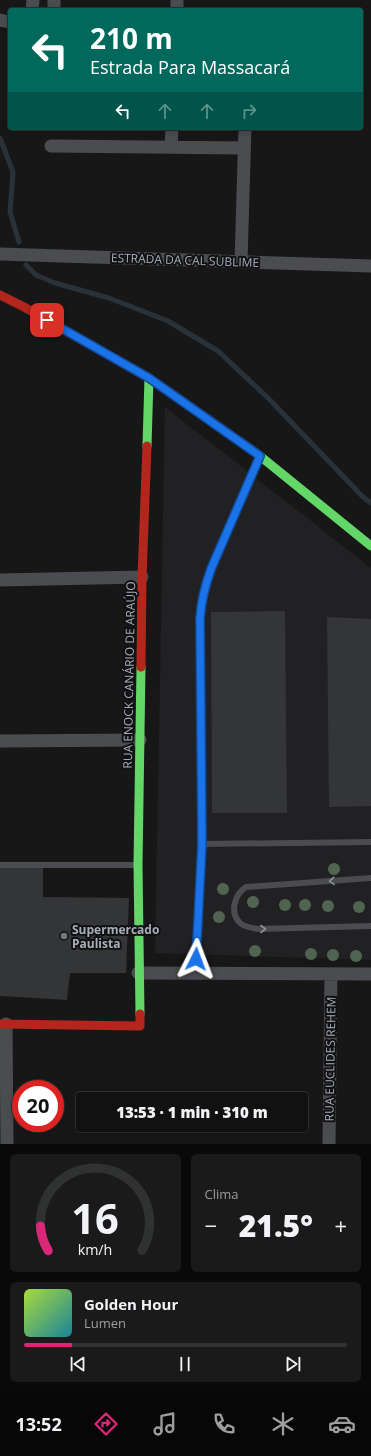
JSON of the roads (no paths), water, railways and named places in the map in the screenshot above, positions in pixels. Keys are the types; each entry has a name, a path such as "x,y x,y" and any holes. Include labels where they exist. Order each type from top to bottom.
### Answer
{"street":[{"path":"171,147 172,130"},
{"path":"241,262 245,130"},
{"path":"51,146 244,148"},
{"name":"ESTRADA DA CAL SUBLIME","path":"0,254 371,266"},
{"path":"0,295 149,378 260,456 371,546"},
{"name":"RUA ENOCK CANÁRIO DE ARAÚJO","path":"3,1024 140,1026 138,973 138,865 142,577 149,378"},
{"path":"0,580 142,577"},
{"path":"0,741 140,740"},
{"path":"138,973 371,974"},
{"name":"RUA EUCLIDES REHEM","path":"329,1144 331,974"},
{"path":"3,1024 7,1144"}],"lane":[{"path":"195,974 202,844 201,604 204,587 211,569 260,456"},
{"path":"202,844 371,842"},
{"path":"0,864 138,865"},
{"path":"371,878 246,887 241,890 236,897 234,910 236,918 240,924 249,928 371,926"}],"waterway":[{"path":"0,138 13,172 10,212 19,242"},
{"path":"26,265 36,275 55,283 109,298 168,321 218,351 268,398 363,497 371,503"}],"place":[{"name":"Supermercado Paulista","path":"64,936"}]}
